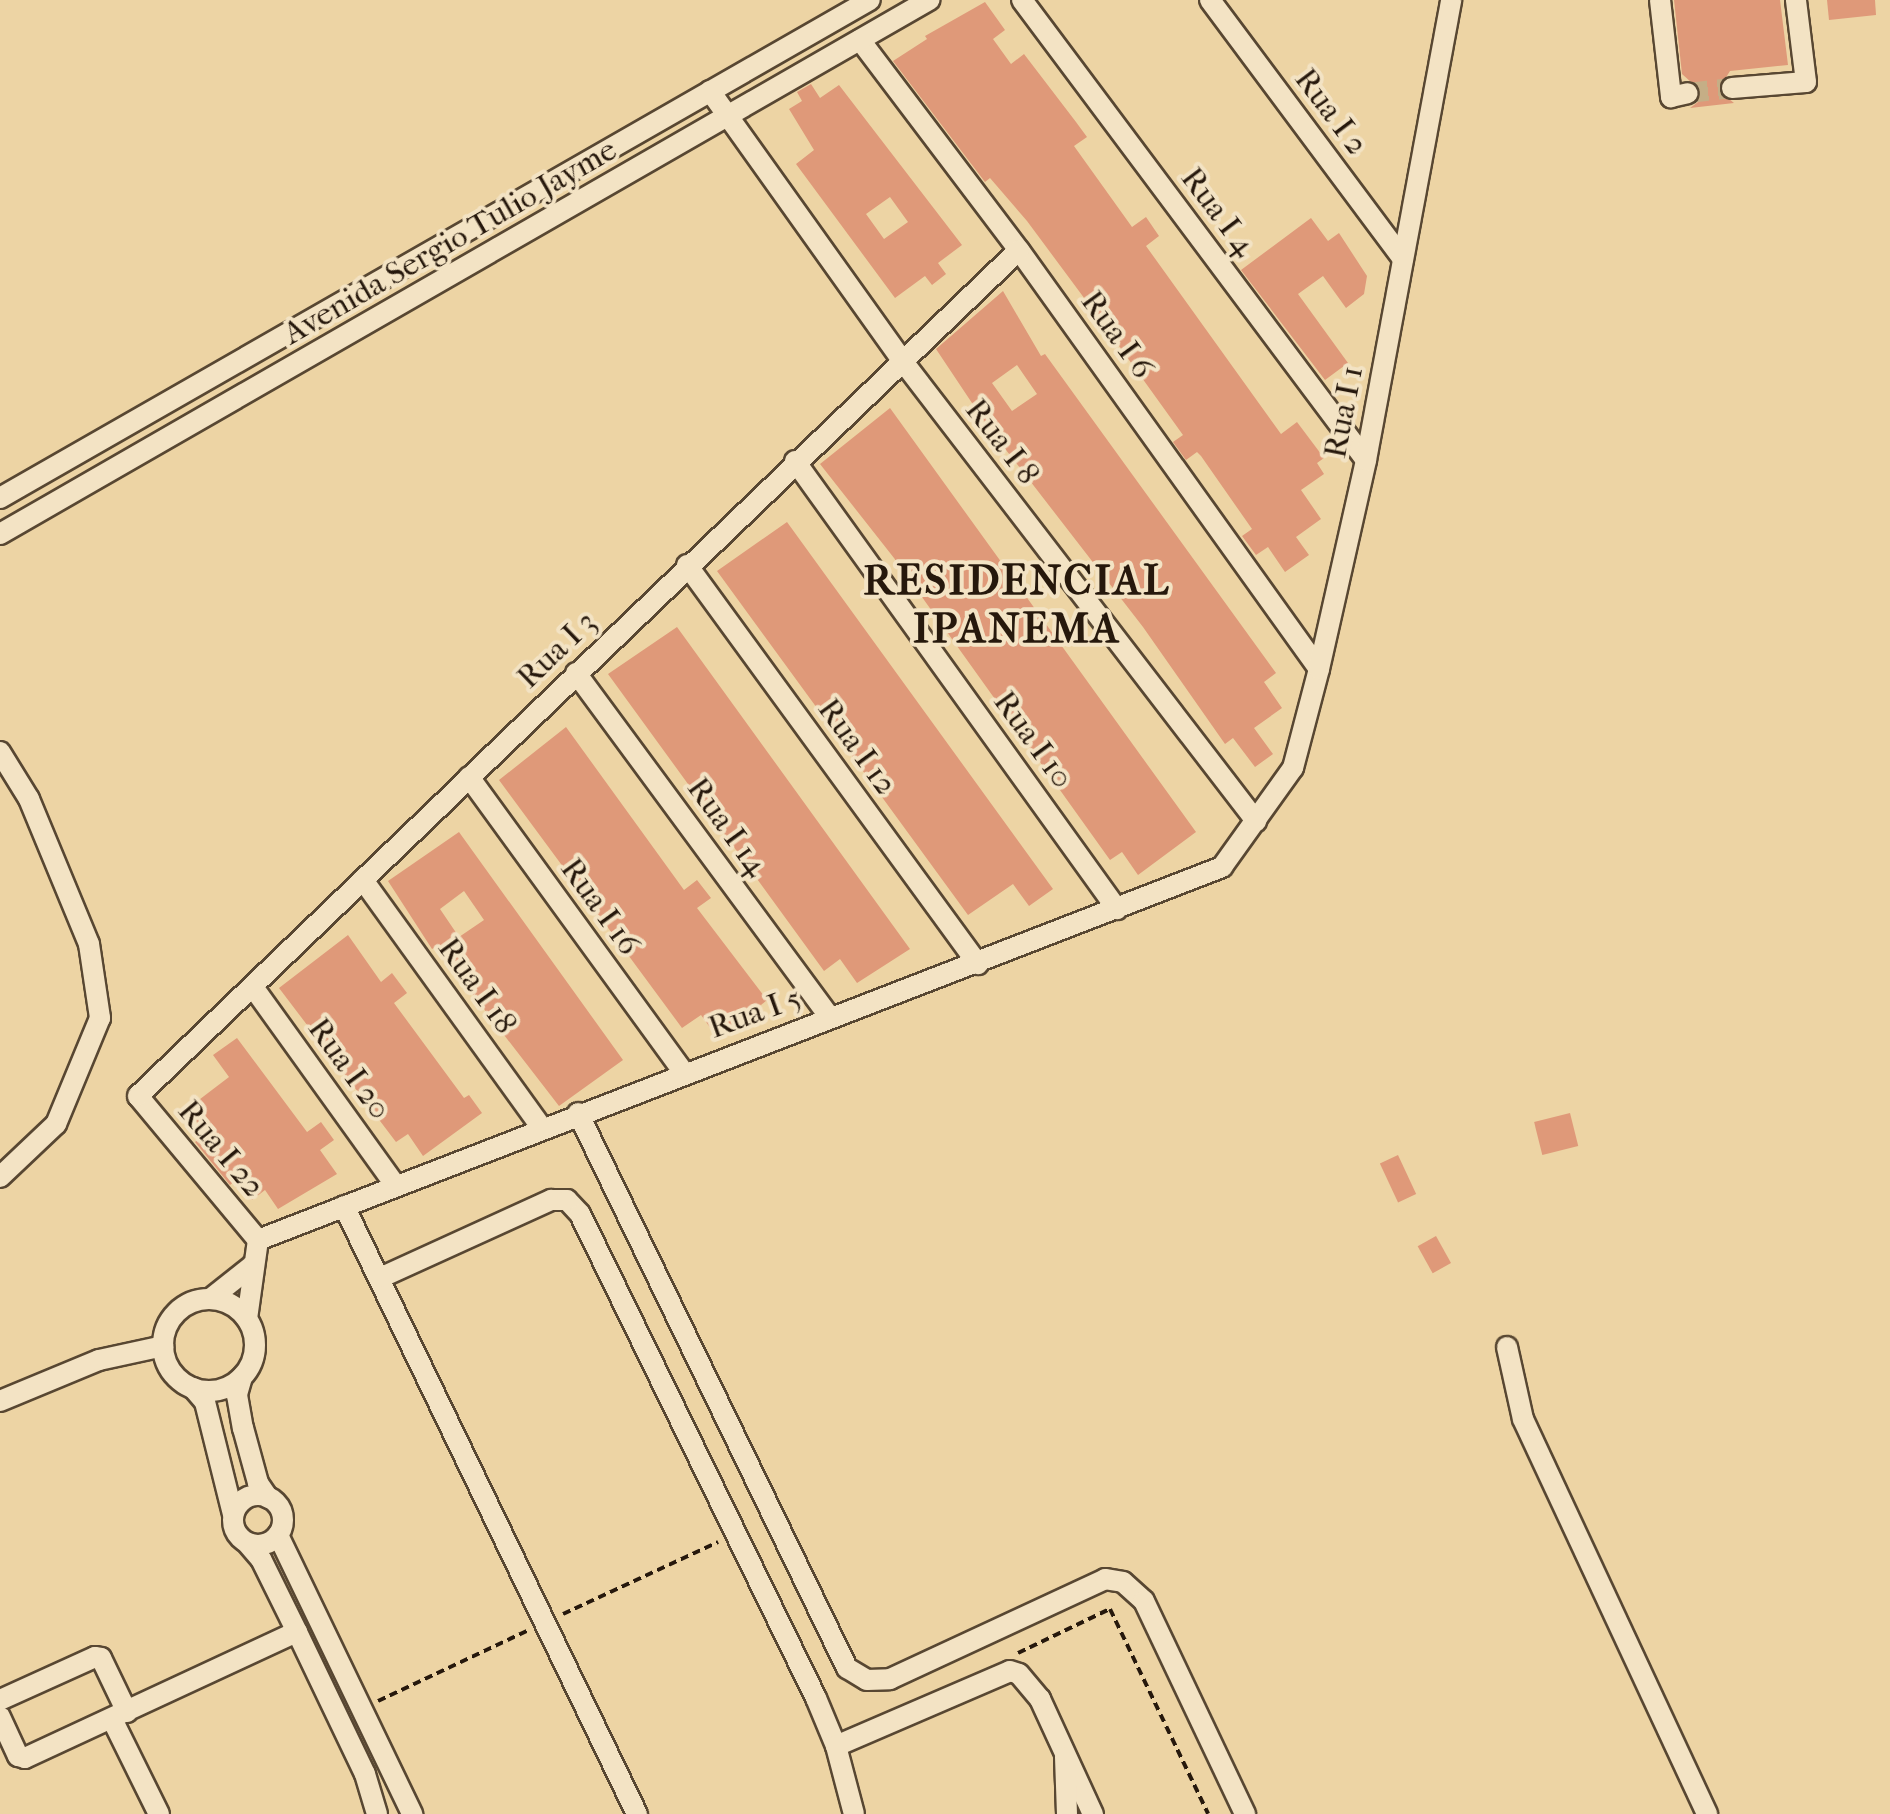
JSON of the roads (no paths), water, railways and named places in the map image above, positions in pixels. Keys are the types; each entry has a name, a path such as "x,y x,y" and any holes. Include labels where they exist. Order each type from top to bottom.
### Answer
{"street":[{"name":"Avenida Sergio Tulio Jayme","path":"0,498 870,0"},
{"name":"Avenida Sergio Tulio Jayme","path":"0,534 929,0"},
{"name":"Rua I 4","path":"1022,0 1366,460"},
{"name":"Rua I 2","path":"1210,0 1403,259"},
{"name":"Rua I 1","path":"1256,822 1293,768 1319,669 1366,460 1451,0"},
{"path":"1660,0 1672,96 1688,93"},
{"path":"1732,88 1806,82 1796,0"},
{"name":"Rua I 6","path":"860,40 1019,250 1319,669"},
{"name":"Rua I 8","path":"710,91 901,359 1256,822"},
{"name":"Rua I 3","path":"138,1096 794,461 1019,250"},
{"name":"Rua I 10","path":"794,461 1117,909"},
{"name":"Rua I 12","path":"687,566 978,964"},
{"name":"Rua I 14","path":"576,673 830,1017"},
{"path":"0,752 30,798 90,944 100,1018 56,1124 0,1177"},
{"name":"Rua I 16","path":"469,777 684,1072"},
{"name":"Rua I 5","path":"258,1240 1222,867 1256,822"},
{"name":"Rua I 18","path":"363,880 542,1127"},
{"name":"Rua I 20","path":"253,987 396,1186"},
{"name":"Rua I 22","path":"138,1096 258,1240"},
{"path":"578,1113 847,1668 866,1680 890,1680 1105,1580 1124,1582 1144,1601 1245,1814"},
{"path":"382,1277 552,1200 567,1200 589,1232 836,1746 854,1814"},
{"path":"344,1206 382,1277 637,1814"},
{"path":"258,1240 247,1319 255,1349 237,1395 243,1428 258,1483 280,1510 278,1535 412,1814"},
{"path":"210,1299 252,1266"},
{"path":"247,1319 232,1305 210,1299 190,1303 174,1316 164,1346 175,1375 205,1402 235,1531 261,1559 365,1774 378,1814"},
{"path":"0,1401 87,1364 164,1346"},
{"path":"1508,1347 1523,1419 1707,1814"},
{"path":"192,1388 213,1391 242,1378"},
{"path":"233,1514 251,1496 268,1498"},
{"path":"247,1543 264,1545 278,1535"},
{"path":"0,1717 18,1756 25,1758 297,1632"},
{"path":"0,1700 95,1657 101,1658 119,1716 159,1814"},
{"path":"836,1746 999,1672 1019,1674 1040,1699 1093,1814"},
{"path":"1065,1755 1067,1814"}],"tunnel":[{"path":"1688,93 1732,88"}],"district":[{"name":"RESIDENCIAL IPANEMA","path":"1017,605"}]}
